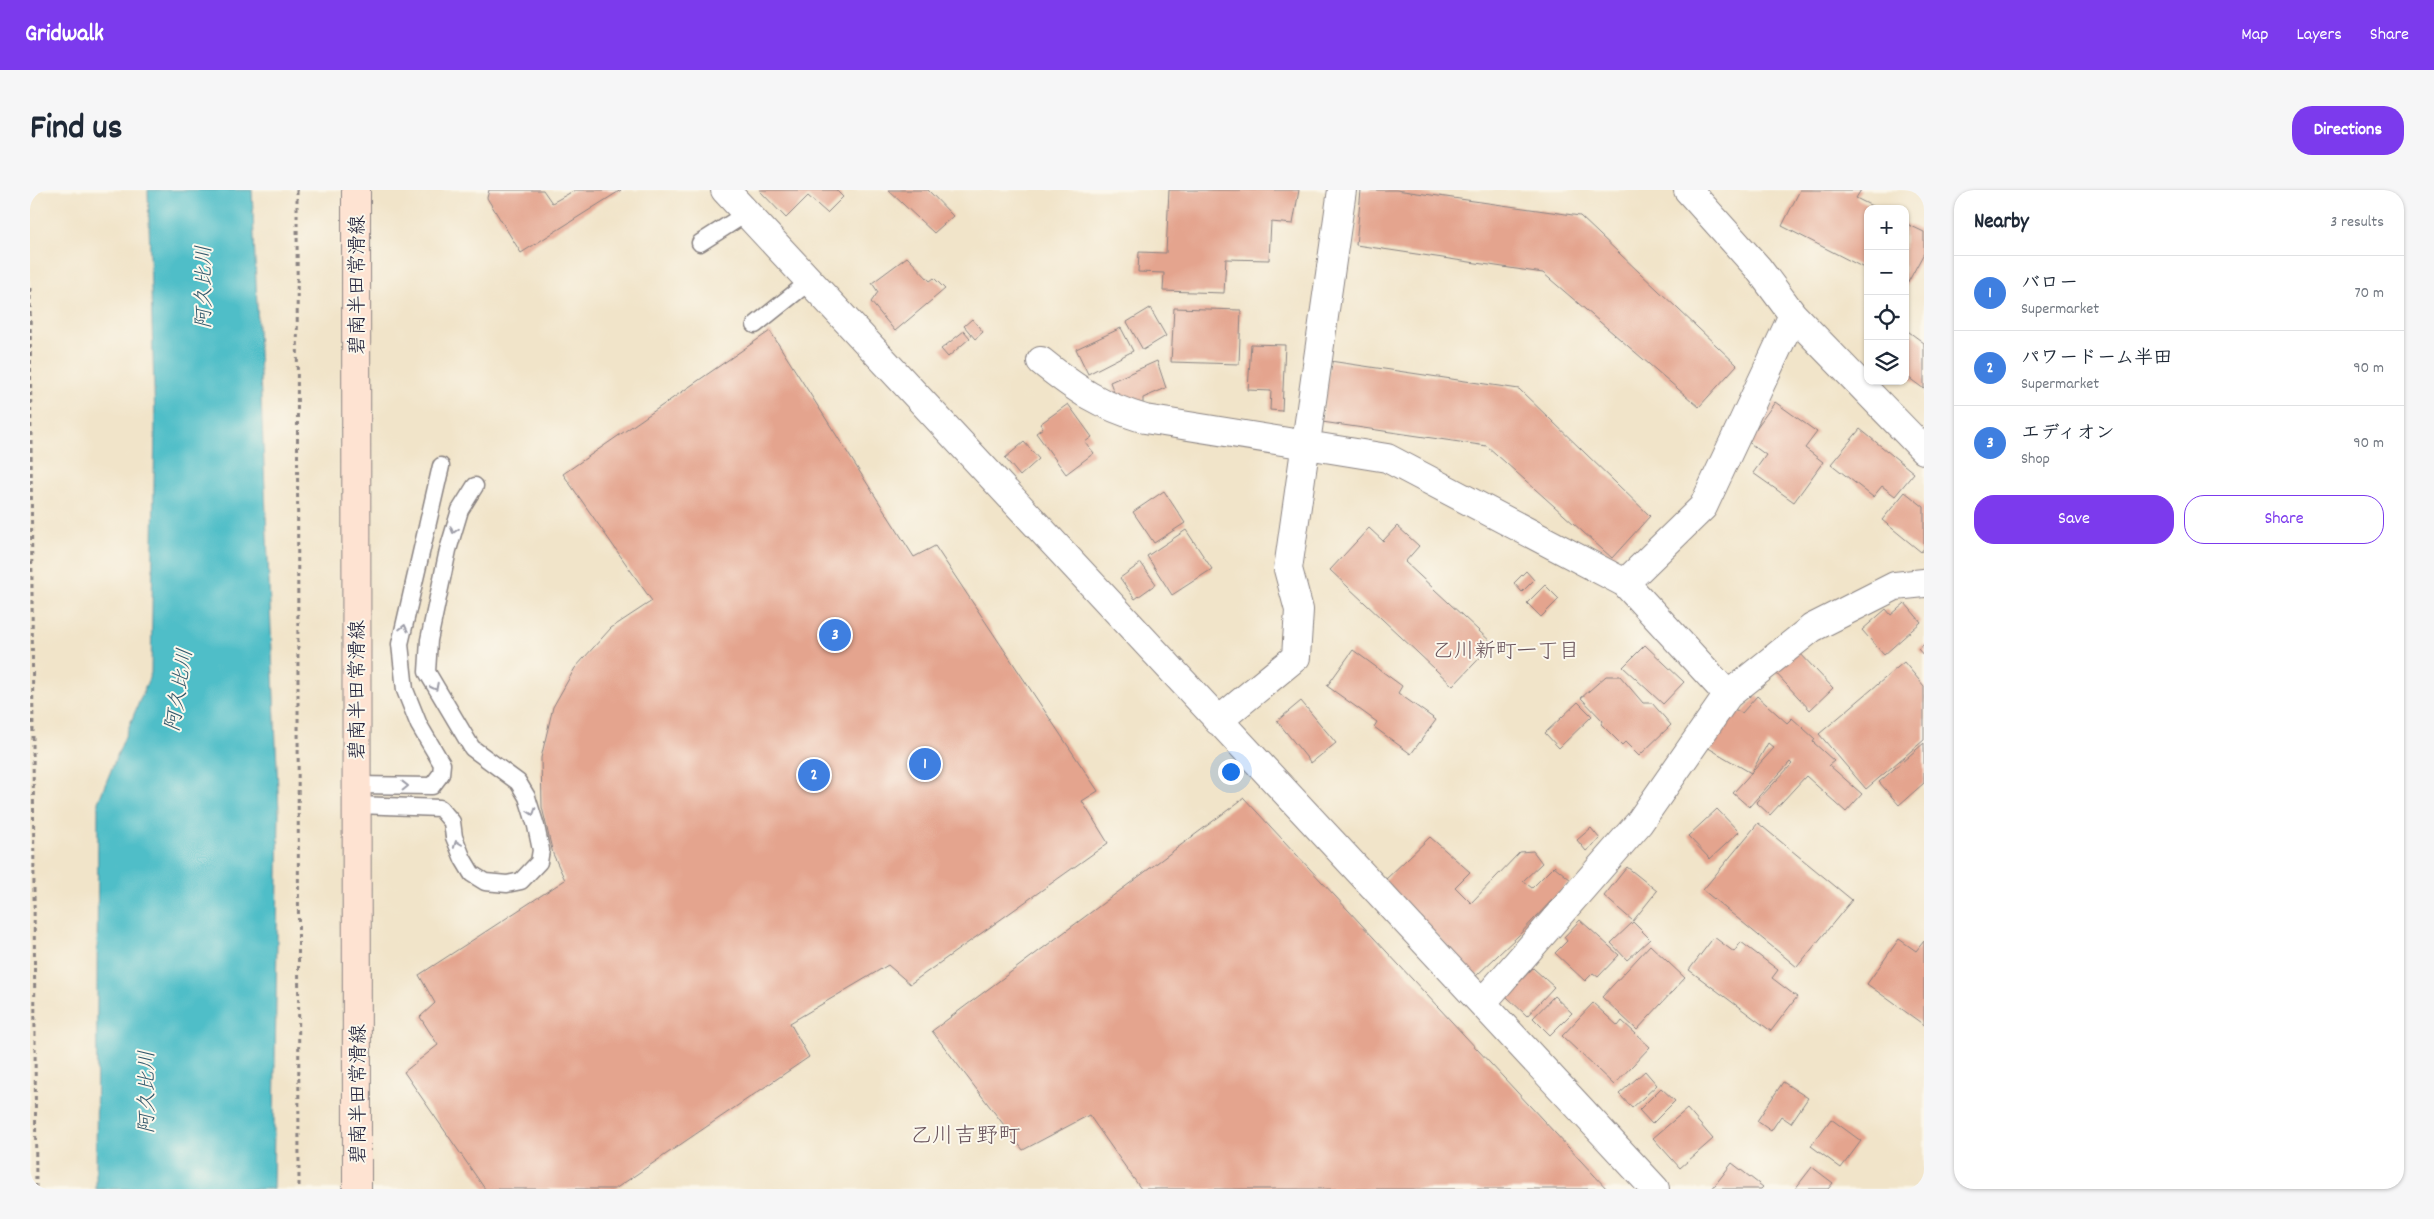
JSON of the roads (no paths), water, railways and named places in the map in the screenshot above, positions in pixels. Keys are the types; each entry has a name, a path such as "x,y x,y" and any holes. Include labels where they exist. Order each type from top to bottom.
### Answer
{"main road":[{"name":"碧南半田常滑線","path":"356,190 357,1189"}],"street":[{"path":"726,190 1655,1189"},
{"path":"1218,721 1296,657 1299,610 1288,569 1304,445 1342,190"},
{"path":"1688,190 1758,268 1793,315 1924,450"},
{"path":"1625,583 1704,507 1793,315"},
{"path":"1041,361 1074,388 1112,409 1145,419 1387,458 1625,583 1728,695"},
{"path":"1483,1002 1639,823 1728,695 1812,628 1896,586 1924,583"}],"lane":[{"path":"700,243 747,213"},
{"path":"755,325 810,281"},
{"path":"357,795 432,786 441,774 442,764 419,725 405,690 400,644 441,466"},
{"path":"357,795 440,808 452,822 454,837 463,859 472,874 486,882 507,884 520,881 539,862 541,850 536,826 518,782 472,748 427,672 429,640 448,550 460,510 474,486"}],"water":[{"name":"阿久比川","path":"148,190 252,190 279,813 273,1189 96,1189 98,802 151,673 155,421"}],"place":[{"name":"エディオン","path":"835,635"},
{"name":"バロー","path":"925,764"},
{"name":"パワードーム半田","path":"814,775"}],"district":[{"name":"乙川新町一丁目","path":"1506,650"},
{"name":"乙川吉野町","path":"965,1134"}]}
